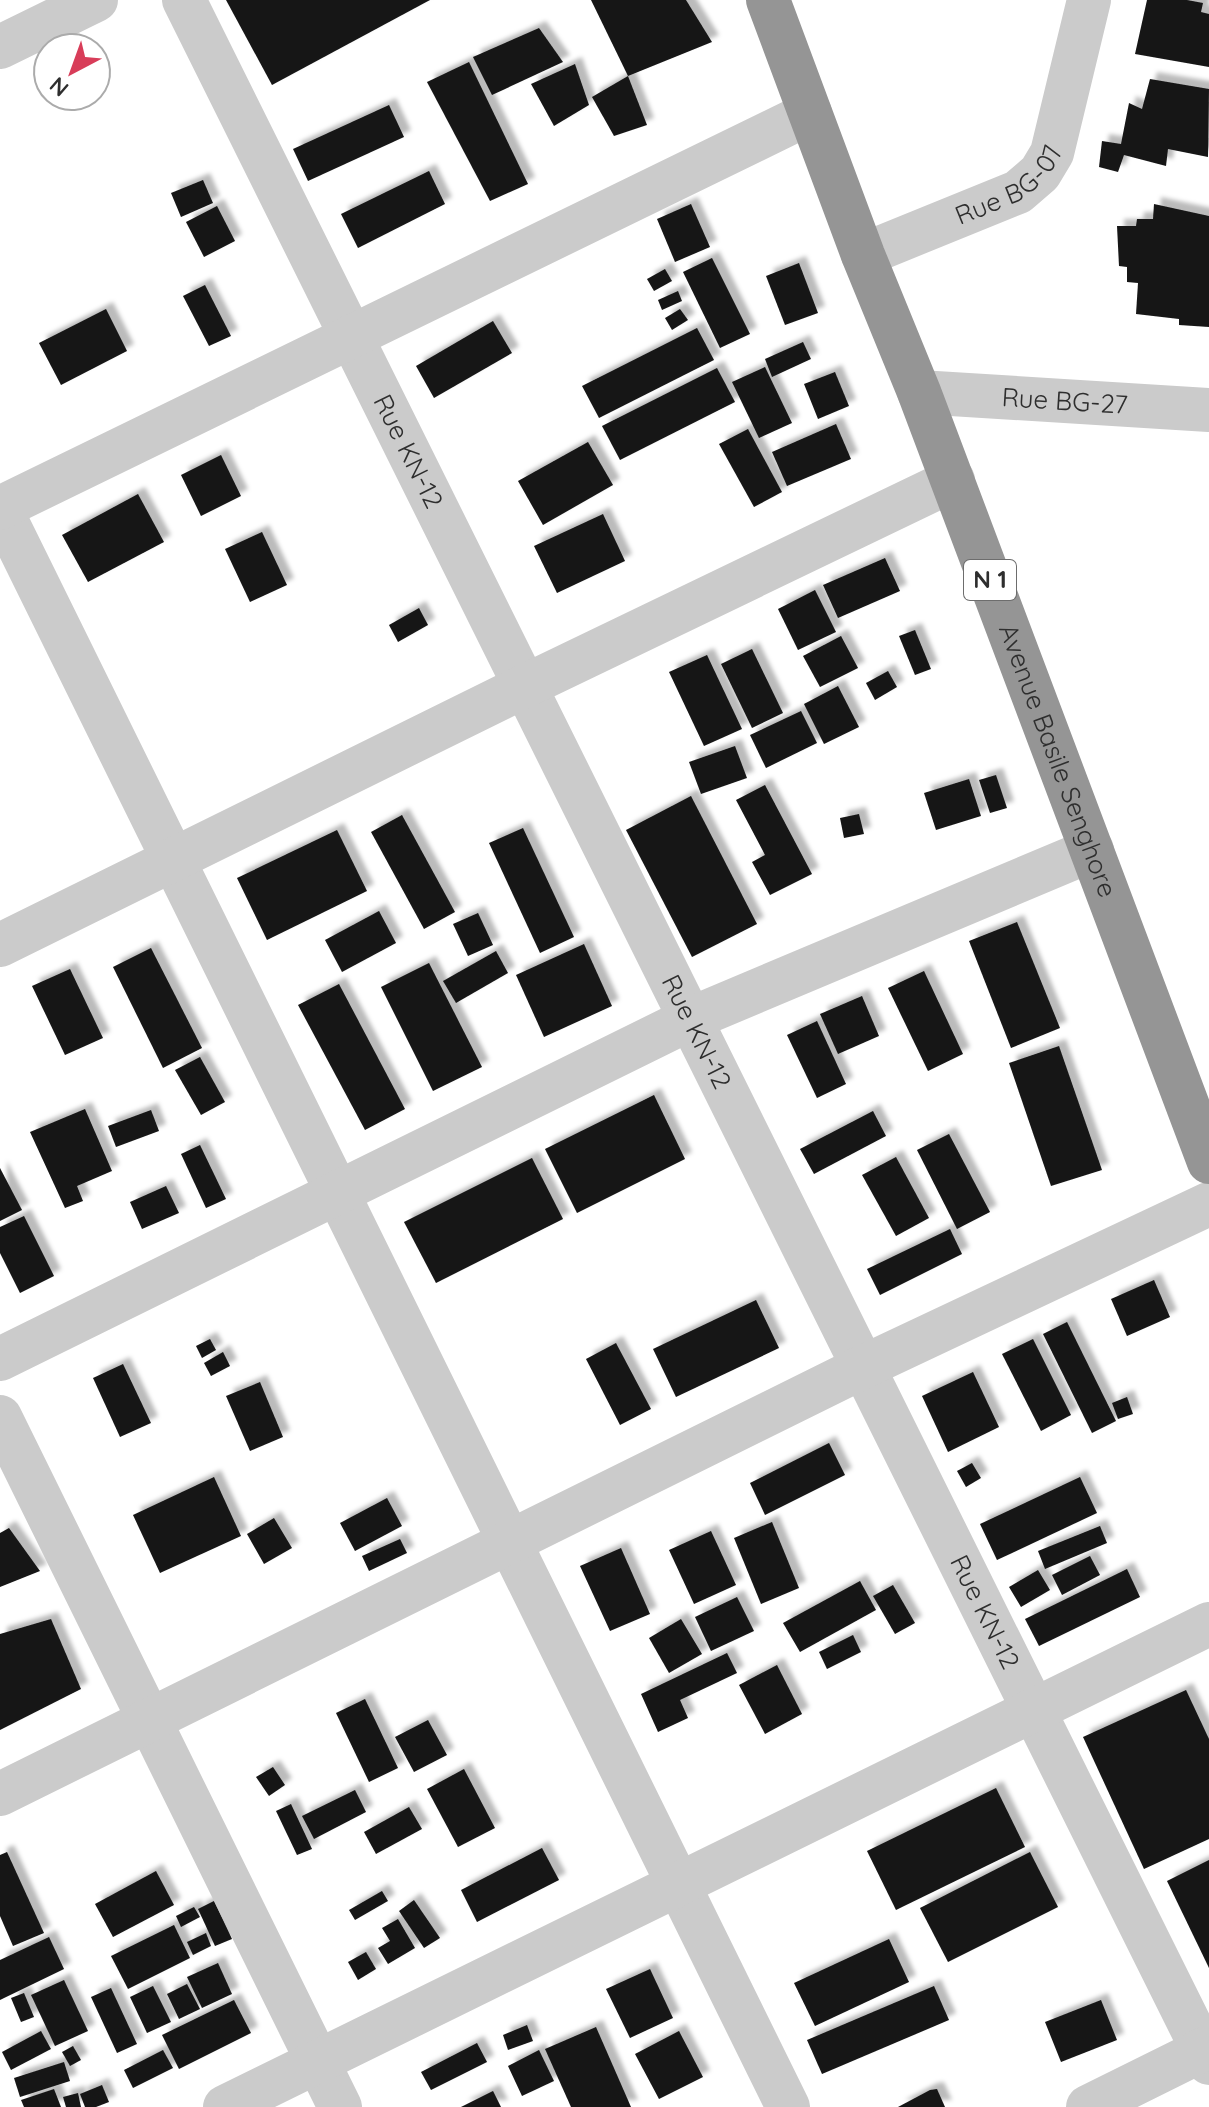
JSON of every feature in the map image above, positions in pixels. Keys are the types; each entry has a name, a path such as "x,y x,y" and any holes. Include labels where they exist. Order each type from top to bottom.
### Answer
{"highway":[{"name":"Avenue Basile Senghore","path":"768,0 1092,850 1206,1135"}],"street":[{"path":"0,47 96,0"},
{"name":"Rue KN-12","path":"184,0 1207,2054"},
{"name":"Rue BG-07","path":"863,255 1018,192 1040,173 1052,153 1089,0"},
{"path":"788,2107 0,508 810,113"},
{"name":"Rue BG-27","path":"919,392 1209,410"},
{"path":"0,945 525,686 953,480"},
{"path":"0,1359 690,1019 1092,850"},
{"path":"0,1794 863,1367 1209,1204"},
{"path":"0,1417 340,2107"},
{"path":"225,2107 1209,1624"},
{"path":"1088,2107 1207,2054"}],"building":[{"path":"226,0 430,0 272,85"},
{"path":"591,0 686,0 712,42 628,76"},
{"path":"1147,0 1203,3 1201,12 1209,14 1209,67 1135,54"},
{"path":"539,28 563,62 492,95 473,57"},
{"path":"469,62 528,184 490,201 427,82"},
{"path":"575,64 589,105 554,126 531,84"},
{"path":"628,76 647,125 614,136 592,97"},
{"path":"1150,79 1209,89 1208,157 1168,149 1166,166 1124,155 1118,172 1099,167 1102,141 1121,144 1129,103 1142,109"},
{"path":"389,105 404,137 308,181 293,149"},
{"path":"429,171 445,204 358,248 341,214"},
{"path":"203,180 213,203 181,217 171,193"},
{"path":"691,204 710,247 675,262 657,219"},
{"path":"1154,204 1209,216 1209,327 1179,325 1179,319 1136,314 1138,283 1127,282 1127,267 1119,266 1117,226 1136,226 1137,219 1153,219"},
{"path":"217,206 235,241 204,257 186,222"},
{"path":"712,258 750,334 720,348 683,272"},
{"path":"799,263 818,313 785,325 766,276"},
{"path":"665,269 672,281 654,291 647,279"},
{"path":"205,285 231,336 209,346 183,296"},
{"path":"678,291 682,301 662,310 658,300"},
{"path":"106,309 127,351 61,385 39,343"},
{"path":"680,309 688,320 672,330 665,318"},
{"path":"493,321 512,353 434,398 416,366"},
{"path":"697,328 714,360 599,418 582,386"},
{"path":"803,342 811,359 772,377 765,359"},
{"path":"765,367 792,423 759,438 732,382"},
{"path":"717,368 735,402 620,460 602,426"},
{"path":"835,372 849,406 818,419 804,384"},
{"path":"836,424 851,459 787,486 772,452"},
{"path":"748,429 782,492 754,507 719,444"},
{"path":"588,442 613,485 543,525 518,481"},
{"path":"221,455 241,496 201,516 181,475"},
{"path":"138,494 164,542 88,582 62,535"},
{"path":"603,514 625,561 557,593 534,546"},
{"path":"262,532 287,585 250,602 225,549"},
{"path":"885,558 900,591 838,618 823,585"},
{"path":"815,590 836,632 798,650 778,609"},
{"path":"419,608 428,625 398,642 389,625"},
{"path":"915,630 931,669 915,675 899,636"},
{"path":"841,636 858,668 820,687 803,656"},
{"path":"752,649 783,713 752,728 721,664"},
{"path":"707,655 742,729 704,746 669,672"},
{"path":"888,671 897,687 875,700 866,683"},
{"path":"838,686 859,727 824,744 804,704"},
{"path":"801,711 817,743 766,768 750,735"},
{"path":"735,746 747,778 701,794 689,762"},
{"path":"996,775 1007,808 990,813 979,780"},
{"path":"969,779 981,816 936,830 924,793"},
{"path":"765,785 812,874 770,895 752,862 765,855 736,800"},
{"path":"691,796 757,924 692,957 626,830"},
{"path":"859,814 864,834 844,838 840,818"},
{"path":"402,815 455,912 424,929 371,832"},
{"path":"523,828 574,937 540,953 489,843"},
{"path":"337,830 367,891 267,940 237,878"},
{"path":"379,911 396,943 342,972 325,940"},
{"path":"478,913 493,945 468,956 453,924"},
{"path":"1017,922 1060,1028 1011,1048 969,941"},
{"path":"584,944 612,1006 544,1037 516,975"},
{"path":"151,948 202,1048 163,1068 113,967"},
{"path":"496,951 508,973 456,1003 443,981"},
{"path":"429,963 482,1067 433,1091 381,987"},
{"path":"70,969 103,1038 65,1055 32,986"},
{"path":"924,971 963,1054 928,1071 888,988"},
{"path":"339,984 405,1109 365,1130 298,1005"},
{"path":"862,996 879,1036 838,1054 820,1014"},
{"path":"817,1021 846,1084 817,1098 787,1035"},
{"path":"1059,1046 1102,1170 1051,1186 1009,1063"},
{"path":"200,1057 225,1102 201,1115 175,1070"},
{"path":"654,1095 685,1159 577,1213 545,1149"},
{"path":"85,1109 112,1171 77,1186 83,1201 65,1208 30,1132"},
{"path":"151,1110 159,1131 116,1147 108,1126"},
{"path":"873,1111 886,1136 814,1174 800,1149"},
{"path":"949,1134 990,1212 957,1229 917,1150"},
{"path":"200,1145 226,1199 206,1208 181,1154"},
{"path":"896,1157 929,1218 896,1236 862,1175"},
{"path":"532,1158 563,1219 436,1283 404,1222"},
{"path":"0,1168 22,1210 0,1221"},
{"path":"166,1186 179,1213 142,1229 130,1202"},
{"path":"24,1216 54,1276 20,1293 0,1253 0,1227"},
{"path":"950,1229 962,1254 880,1295 867,1269"},
{"path":"1154,1280 1170,1317 1127,1336 1111,1299"},
{"path":"756,1300 779,1348 676,1397 653,1349"},
{"path":"1067,1322 1116,1421 1092,1433 1043,1334"},
{"path":"210,1339 216,1350 202,1358 196,1346"},
{"path":"1033,1339 1071,1415 1041,1431 1002,1354"},
{"path":"616,1343 651,1409 620,1425 586,1359"},
{"path":"223,1352 230,1366 211,1376 204,1363"},
{"path":"123,1364 151,1423 120,1437 93,1378"},
{"path":"973,1372 999,1427 948,1452 922,1396"},
{"path":"260,1382 283,1437 250,1451 226,1396"},
{"path":"1127,1397 1133,1414 1118,1419 1112,1403"},
{"path":"829,1443 845,1475 765,1515 750,1483"},
{"path":"972,1463 981,1478 966,1487 957,1471"},
{"path":"214,1477 241,1536 160,1573 133,1515"},
{"path":"1080,1477 1097,1513 997,1560 980,1524"},
{"path":"387,1498 402,1526 355,1551 340,1523"},
{"path":"274,1518 292,1548 264,1564 247,1534"},
{"path":"772,1522 799,1588 761,1604 734,1538"},
{"path":"1100,1526 1107,1543 1045,1569 1038,1551"},
{"path":"9,1528 40,1571 0,1587 0,1533"},
{"path":"711,1531 736,1585 694,1604 669,1550"},
{"path":"400,1539 407,1553 369,1571 362,1556"},
{"path":"621,1548 650,1614 610,1631 580,1566"},
{"path":"1090,1556 1100,1575 1062,1595 1052,1575"},
{"path":"1127,1569 1140,1597 1039,1646 1025,1619"},
{"path":"1038,1570 1050,1590 1021,1607 1009,1587"},
{"path":"860,1581 876,1610 800,1652 783,1623"},
{"path":"893,1585 915,1623 895,1634 873,1596"},
{"path":"737,1597 754,1631 711,1651 695,1617"},
{"path":"51,1619 81,1689 0,1730 0,1634"},
{"path":"681,1619 702,1654 669,1673 649,1638"},
{"path":"853,1635 861,1652 827,1669 819,1652"},
{"path":"727,1653 737,1673 680,1700 688,1718 658,1732 641,1694"},
{"path":"777,1665 802,1714 765,1734 739,1685"},
{"path":"1186,1690 1209,1739 1209,1839 1144,1869 1083,1737"},
{"path":"365,1699 398,1768 369,1782 336,1713"},
{"path":"428,1720 447,1755 414,1772 395,1737"},
{"path":"273,1767 285,1785 269,1796 256,1777"},
{"path":"464,1769 495,1828 458,1847 427,1789"},
{"path":"996,1788 1025,1847 896,1910 867,1851"},
{"path":"355,1790 366,1812 314,1839 302,1816"},
{"path":"291,1804 312,1849 297,1855 276,1811"},
{"path":"409,1807 422,1829 376,1854 364,1832"},
{"path":"542,1848 559,1880 477,1922 461,1890"},
{"path":"7,1852 44,1933 13,1946 0,1916 0,1855"},
{"path":"1030,1852 1058,1907 948,1962 920,1908"},
{"path":"1209,1860 1209,1968 1167,1881"},
{"path":"156,1871 174,1905 113,1937 95,1904"},
{"path":"382,1891 388,1901 355,1920 349,1910"},
{"path":"414,1900 440,1938 424,1948 399,1911"},
{"path":"214,1901 232,1939 215,1946 198,1909"},
{"path":"194,1907 200,1917 181,1927 176,1916"},
{"path":"398,1919 415,1948 388,1964 378,1948 390,1941 382,1928"},
{"path":"174,1925 190,1958 128,1989 111,1956"},
{"path":"206,1933 211,1946 193,1955 187,1942"},
{"path":"49,1937 64,1969 0,2000 0,1960"},
{"path":"889,1939 909,1982 815,2026 794,1983"},
{"path":"366,1952 376,1969 358,1980 348,1962"},
{"path":"218,1963 232,1994 202,2008 187,1977"},
{"path":"650,1969 673,2018 630,2038 606,1989"},
{"path":"64,1980 88,2031 55,2046 31,1995"},
{"path":"187,1984 200,2009 179,2019 167,1994"},
{"path":"153,1986 171,2022 147,2033 130,1997"},
{"path":"934,1986 949,2020 822,2074 807,2040"},
{"path":"111,1988 137,2044 117,2053 91,1997"},
{"path":"24,1993 34,2017 21,2022 11,1998"},
{"path":"234,2000 251,2033 179,2069 162,2035"},
{"path":"1101,2000 1117,2040 1061,2062 1045,2022"},
{"path":"527,2025 533,2041 508,2050 503,2035"},
{"path":"596,2027 631,2107 571,2107 545,2049"},
{"path":"41,2031 51,2049 11,2070 2,2052"},
{"path":"679,2031 703,2077 659,2099 635,2054"},
{"path":"477,2043 487,2062 431,2090 421,2072"},
{"path":"73,2046 81,2060 70,2066 62,2052"},
{"path":"163,2050 173,2068 133,2088 124,2070"},
{"path":"539,2050 554,2081 522,2096 508,2066"},
{"path":"64,2062 70,2081 20,2097 14,2078"},
{"path":"102,2085 109,2102 85,2107 80,2094"},
{"path":"54,2089 61,2107 24,2107 21,2100"},
{"path":"937,2089 945,2107 898,2107 930,2090"},
{"path":"493,2091 501,2107 461,2107"},
{"path":"78,2093 81,2107 66,2107 63,2097"}]}
